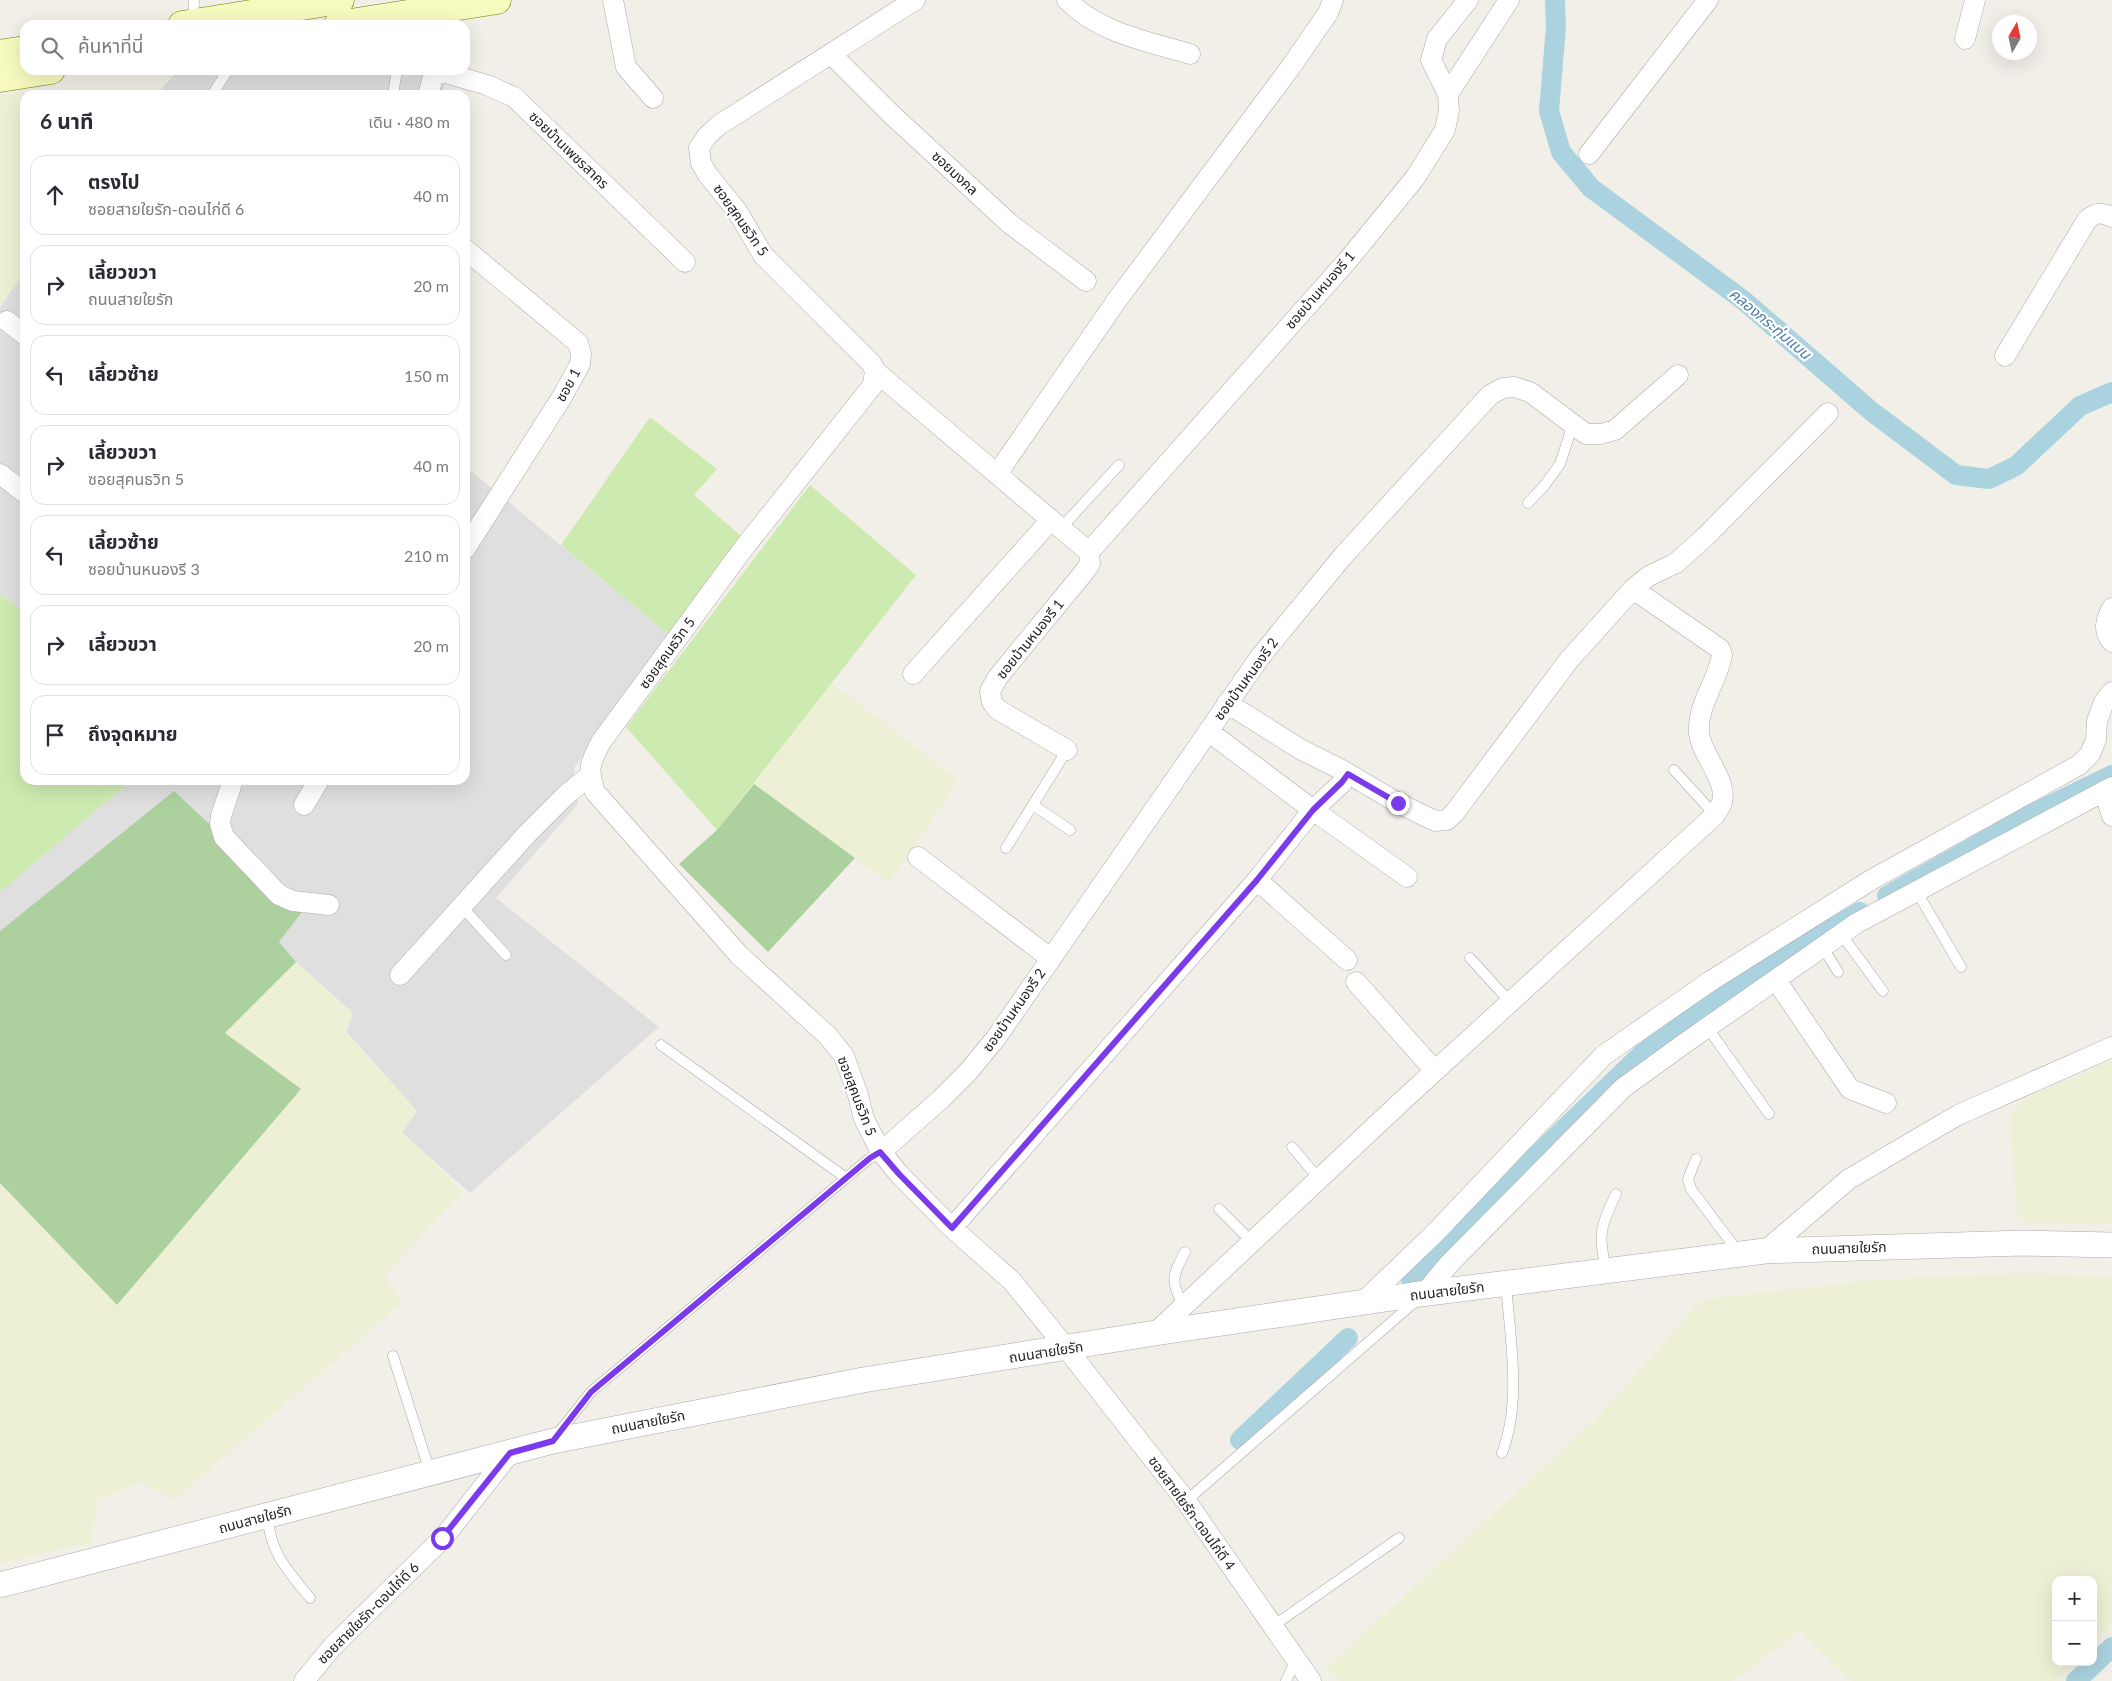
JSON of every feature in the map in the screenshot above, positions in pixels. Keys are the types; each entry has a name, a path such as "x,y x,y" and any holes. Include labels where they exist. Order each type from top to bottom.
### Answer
{"main road":[{"path":"190,16 340,0"},
{"path":"405,20 451,16 497,0"},
{"path":"0,54 20,51"},
{"path":"0,78 20,75"}],"street":[{"path":"613,0 626,67 653,98"},
{"name":"ซอยสุคนธวิท 5","path":"915,0 719,125 707,136 699,148 701,163 708,175 737,211 763,255 872,364 875,371 873,385 743,549 601,742 592,760 589,776 595,792 714,929 739,955 828,1036 844,1056 858,1095 864,1120 880,1152 952,1228 1012,1281 1067,1349"},
{"path":"1067,0 1094,22 1135,38 1190,54"},
{"path":"997,474 1117,300 1290,68 1328,13 1333,0"},
{"name":"ซอยบ้านหนองรี 1","path":"1067,750 997,709 992,702 990,691 998,677 1090,564 1089,552 1348,260 1415,178 1445,130 1450,110 1448,94 1431,60 1438,39 1468,0"},
{"path":"1448,94 1510,0"},
{"path":"1589,154 1708,0"},
{"path":"1965,38 1975,0"},
{"name":"ซอยมงคล","path":"832,54 890,113 1009,223 1086,281"},
{"path":"429,90 434,75"},
{"name":"ซอยบ้านเพชรสาคร","path":"452,75 487,85 514,97 685,262"},
{"path":"2005,356 2086,220 2094,214 2101,212 2112,217"},
{"name":"ซอย 1","path":"470,253 578,343 582,354 580,364 562,397 470,541"},
{"path":"7,322 20,331"},
{"path":"875,371 1089,552"},
{"name":"ซอยบ้านหนองรี 2","path":"880,1152 941,1099 968,1072 996,1038 1260,657 1343,556 1490,395 1503,388 1514,387 1530,392 1586,434 1601,434 1615,430 1678,375"},
{"path":"1227,703 1300,749 1427,818 1436,821 1447,820 1455,812 1569,660 1633,589 1649,576 1676,563 1706,536 1828,413"},
{"path":"0,474 20,489"},
{"path":"913,674 1056,524"},
{"path":"1155,1333 1435,1071 1715,815 1722,802 1723,793 1720,782 1702,746 1699,732 1700,715 1722,655 1720,648 1633,589"},
{"path":"2112,608 2105,625 2112,642"},
{"path":"1361,1304 1435,1233 1604,1055 1709,982 1871,880 2078,765 2090,754 2096,740 2097,721 2104,702 2112,692"},
{"path":"1208,731 1313,810 1407,876"},
{"path":"952,1228 1257,880 1313,810 1348,774"},
{"path":"400,975 533,828 564,796 589,776"},
{"path":"231,785 221,816 220,824 224,837 280,895 293,901 329,905"},
{"path":"304,805 316,785"},
{"path":"1424,1294 1449,1264 1623,1088 1822,946 1917,892 2108,789 2112,816"},
{"path":"918,857 1050,958"},
{"path":"1257,880 1347,960"},
{"path":"1776,980 1850,1089 1886,1103"},
{"path":"1356,982 1435,1071"},
{"path":"1765,1251 1849,1179 1958,1115 2112,1048"},
{"name":"ถนนสายใยรัก","path":"0,1585 553,1441 863,1380 1067,1349 1155,1333 1424,1294 1765,1251 2022,1243 2112,1245"},
{"name":"ซอยสายใยรัก-ดอนไก่ดี 4","path":"1067,1349 1186,1501 1311,1681"},
{"name":"ซอยสายใยรัก-ดอนไก่ดี 6","path":"304,1681 309,1672 333,1646 442,1538 510,1453"}],"lane":[{"path":"215,90 225,75"},
{"path":"394,90 396,75"},
{"path":"1528,503 1544,486 1560,464 1573,424"},
{"path":"1056,524 1119,465"},
{"path":"1006,848 1067,750"},
{"path":"1674,770 1715,815"},
{"path":"1033,805 1070,830"},
{"path":"1917,892 1961,966"},
{"path":"462,907 506,955"},
{"path":"1841,934 1883,990"},
{"path":"1822,946 1838,972"},
{"path":"1470,958 1510,1002"},
{"path":"1707,1027 1769,1114"},
{"path":"660,1045 846,1178"},
{"path":"1292,1147 1319,1179"},
{"path":"553,1441 591,1392 870,1158 880,1152"},
{"path":"1696,1159 1688,1179 1691,1189 1739,1254"},
{"path":"1606,1270 1600,1236 1602,1225 1616,1194"},
{"path":"1219,1209 1252,1242"},
{"path":"1184,1306 1173,1285 1174,1271 1185,1252"},
{"path":"1502,1453 1512,1421 1513,1388 1506,1283"},
{"path":"1186,1501 1424,1294"},
{"path":"393,1356 430,1473"},
{"path":"267,1516 269,1536 279,1558 310,1598"},
{"path":"1273,1626 1399,1538"},
{"path":"1286,1681 1296,1660"}],"shaded area":[{"path":"174,75 447,75 443,90 160,90"},
{"path":"20,278 20,609 0,595 0,307"},
{"path":"470,470 669,635 574,768 578,804 496,898 659,1027 470,1193 401,1132 417,1111 346,1031 353,1013 296,962 279,942 303,912 174,791 0,931 0,892 126,785 470,785"}],"green space":[{"path":"20,92 20,278 0,307 0,95"},
{"path":"650,417 717,469 694,495 741,536 669,635 561,545"},
{"path":"810,485 916,575 717,830 626,727"},
{"path":"0,595 20,609 20,785 126,785 0,892"},
{"path":"832,683 959,780 889,883 754,784"},
{"path":"754,784 855,858 768,952 679,864 717,830"},
{"path":"174,791 303,911 279,942 296,962 225,1033 301,1089 117,1305 0,1183 0,931"},
{"path":"296,962 353,1013 346,1032 417,1111 402,1132 463,1192 385,1275 401,1304 174,1500 141,1482 98,1500 90,1543 0,1563 0,1183 117,1305 301,1089 225,1033"},
{"path":"2112,1061 2112,1224 2018,1222 2009,1117 2024,1099"},
{"path":"2024,1273 2112,1277 2112,1623 2097,1639 2097,1576 2052,1576 2052,1666 2071,1666 2058,1681 1851,1681 1799,1631 1733,1681 1339,1681 1326,1668 1598,1417 1701,1300 1872,1280"}],"waterway":[{"name":"คลองกระทุ่มแบน","path":"1555,0 1556,26 1549,111 1561,152 1591,188 1743,300 1871,411 1956,475 1989,479 2016,466 2080,406 2112,392"},
{"path":"1887,896 2036,812 2112,775"},
{"path":"1411,1280 1482,1208 1643,1053 1736,985 1860,912"},
{"path":"1240,1440 1348,1338"},
{"path":"2076,1681 2112,1647"}],"route":[{"path":"442,1538 510,1453 553,1441 591,1392 870,1158 880,1152 952,1228 1257,880 1313,810 1348,774 1398,803"}]}
